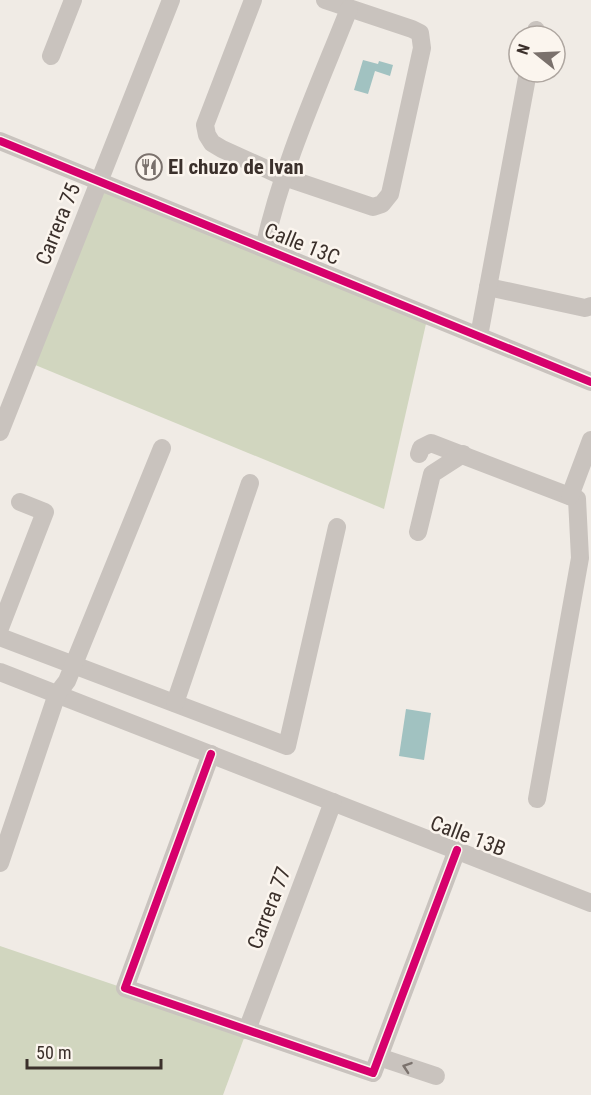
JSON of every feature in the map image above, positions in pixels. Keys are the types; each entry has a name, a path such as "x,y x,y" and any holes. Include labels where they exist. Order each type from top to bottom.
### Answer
{"street":[{"path":"51,57 73,0"},
{"name":"Carrera 75","path":"0,432 171,0"},
{"path":"253,0 205,125 207,135 212,143 284,177 373,207 382,204 390,194 422,48 420,33 412,28 325,0"},
{"path":"264,248 270,219 284,177 349,9"},
{"path":"479,336 526,84"},
{"name":"Calle 13C","path":"0,141 591,382"},
{"path":"488,286 585,308 591,306"},
{"path":"537,800 580,558 574,497 591,440"},
{"path":"419,454 421,448 431,443 574,497"},
{"path":"0,863 57,694 67,681 162,448"},
{"path":"418,532 432,474 472,457"},
{"path":"175,703 250,483"},
{"path":"0,628 45,512 20,502"},
{"path":"0,637 287,746 337,527"},
{"name":"Calle 13B","path":"0,672 591,903"},
{"path":"211,754 125,988 373,1073 457,850"},
{"name":"Carrera 77","path":"247,1030 333,802"},
{"path":"379,1057 436,1076"}],"green space":[{"path":"99,181 428,315 384,509 28,362"},
{"path":"0,946 247,1030 223,1095 0,1095"}],"water":[{"path":"363,60 393,65 390,76 375,71 368,94 354,90"},
{"path":"406,709 431,713 424,760 399,756"}],"cycle path":[{"path":"0,141 591,382"},
{"path":"211,754 125,988 373,1073 457,850"}],"place":[{"name":"El chuzo de Ivan","path":"149,167"}]}
